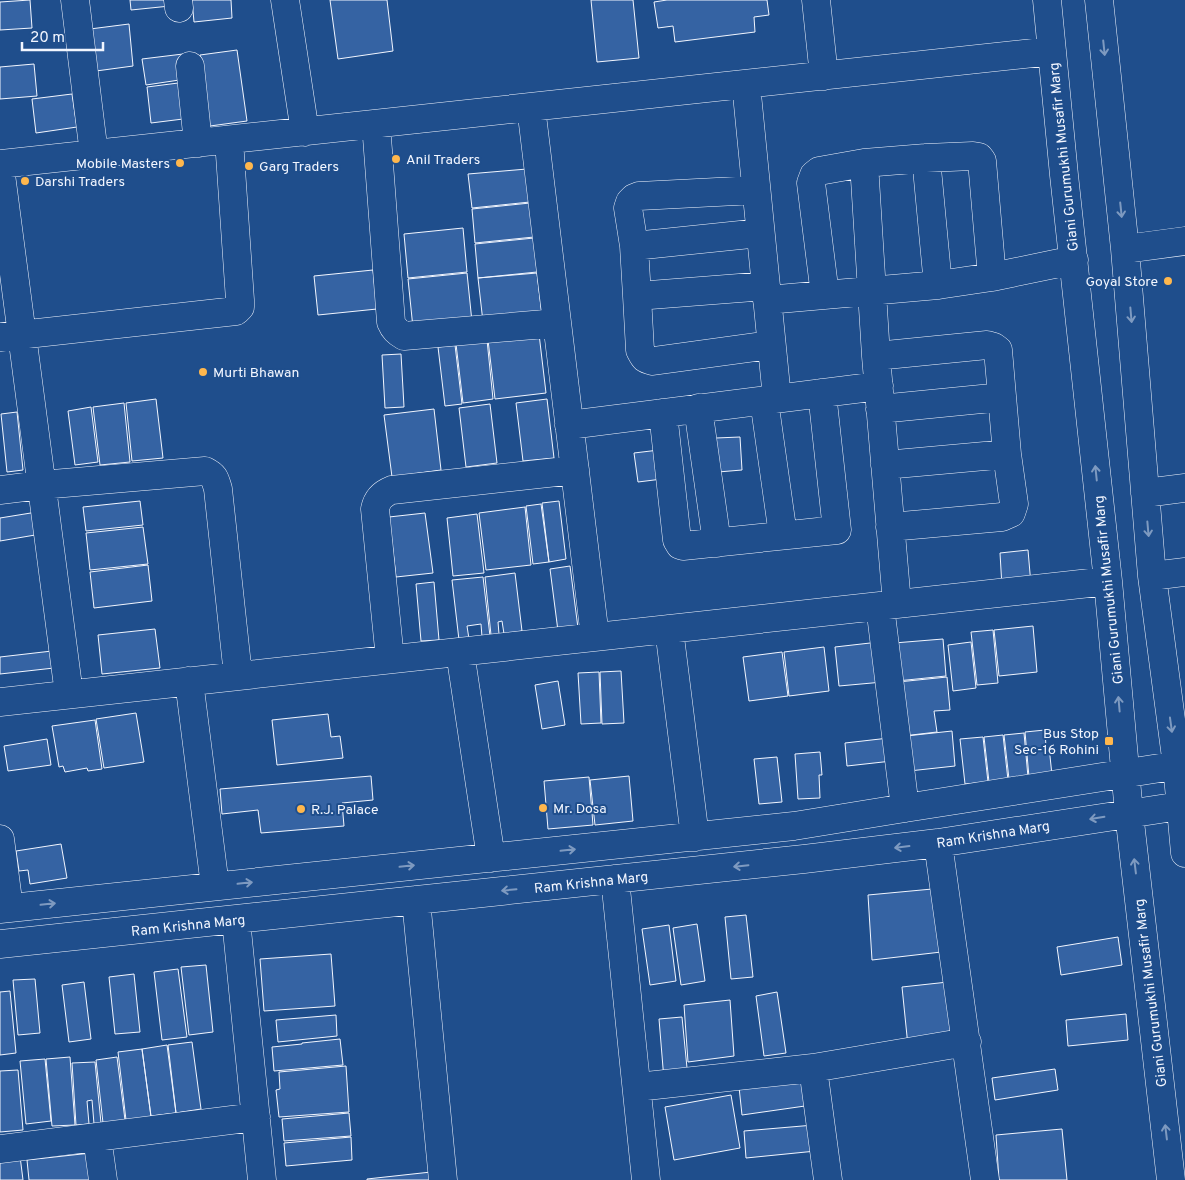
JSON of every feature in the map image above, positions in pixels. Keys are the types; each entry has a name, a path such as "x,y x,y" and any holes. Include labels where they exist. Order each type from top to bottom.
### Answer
{"street":[{"path":"75,0 94,154"},
{"path":"286,0 304,132"},
{"path":"816,0 824,76"},
{"name":"Giani Gurumukhi Musafir Marg","path":"1047,0 1108,581 1129,813 1172,1180"},
{"path":"1099,0 1125,249 1152,576 1174,658 1181,765 1180,806 1185,853"},
{"path":"68,694 41,485 11,336 0,166 94,154 1052,51"},
{"path":"190,66 198,143"},
{"path":"746,84 772,345 770,399 783,535"},
{"path":"531,107 595,637"},
{"path":"376,124 391,322 394,329 404,336 557,323"},
{"path":"11,336 236,312 240,307 240,300 229,140"},
{"path":"825,295 812,184 814,175 819,171 864,164 926,158 979,157 982,161 992,277"},
{"path":"926,158 938,285"},
{"path":"864,164 879,398 890,527 889,605 906,808"},
{"path":"756,190 639,196 630,202 628,208 634,246 640,350 643,357 653,361 772,345"},
{"path":"634,246 760,233"},
{"path":"1125,249 1185,241"},
{"path":"637,296 766,293 825,295 938,285 992,277 1074,260"},
{"path":"876,356 987,345 998,350 1007,454 1014,504 1011,512 1002,517 890,527"},
{"path":"570,425 822,393 879,398 1002,397"},
{"path":"663,413 677,540 680,545 717,543 837,530 822,393"},
{"path":"698,408 717,543"},
{"path":"885,465 1007,454"},
{"path":"390,659 374,509 380,497 392,490 575,470"},
{"path":"0,490 205,472 212,474 218,489 238,675"},
{"path":"1145,493 1185,488"},
{"path":"1152,576 1185,572"},
{"path":"0,702 1108,581"},
{"path":"669,629 695,836"},
{"path":"460,652 490,858"},
{"path":"189,681 215,886"},
{"path":"0,839 4,908 794,826 1181,765"},
{"name":"Ram Krishna Marg","path":"0,944 804,859 938,843 1180,806"},
{"path":"938,843 986,1180"},
{"path":"616,879 646,1180"},
{"path":"416,900 443,1180"},
{"path":"236,920 262,1180"},
{"path":"637,1087 813,1068 967,1042"},
{"path":"813,1068 828,1180"},
{"path":"0,1149 256,1117"},
{"path":"97,1137 103,1180"}],"building":[{"path":"30,0 32,28 0,30 0,2"},
{"path":"130,0 169,0 170,6 131,10"},
{"path":"192,0 231,0 232,18 194,22"},
{"path":"330,0 387,0 393,51 338,59"},
{"path":"591,0 633,0 639,58 597,62"},
{"path":"667,0 767,0 769,15 754,17 755,32 675,42 673,26 658,28 654,2"},
{"path":"129,24 133,66 96,71 90,29"},
{"path":"237,50 247,121 210,126 200,55"},
{"path":"183,54 186,79 146,85 142,59"},
{"path":"34,64 37,96 0,99 0,67"},
{"path":"186,82 191,118 151,123 147,87"},
{"path":"72,94 77,127 36,133 32,99"},
{"path":"527,169 530,202 472,208 468,174"},
{"path":"530,203 534,237 475,243 472,209"},
{"path":"463,228 467,272 408,278 404,234"},
{"path":"534,238 537,272 478,278 475,244"},
{"path":"373,270 377,309 318,315 314,276"},
{"path":"467,273 472,322 413,328 408,279"},
{"path":"537,273 542,316 483,322 478,278"},
{"path":"539,334 546,393 495,399 488,340"},
{"path":"487,340 493,399 463,403 456,344"},
{"path":"455,345 462,404 445,406 438,347"},
{"path":"401,354 404,407 385,408 382,355"},
{"path":"156,399 163,458 132,461 126,403"},
{"path":"547,399 554,458 523,461 516,403"},
{"path":"124,403 130,462 100,465 93,407"},
{"path":"490,404 497,463 466,467 459,408"},
{"path":"91,407 98,462 75,465 68,411"},
{"path":"434,409 441,470 392,477 384,415"},
{"path":"17,412 23,470 7,472 1,414"},
{"path":"740,437 742,470 718,472 716,438"},
{"path":"659,450 662,479 638,482 634,453"},
{"path":"140,501 143,525 86,531 83,507"},
{"path":"559,501 566,559 549,562 542,503"},
{"path":"541,504 549,562 533,564 526,506"},
{"path":"525,507 531,565 486,570 479,513"},
{"path":"37,512 41,534 0,541 0,518"},
{"path":"425,513 433,573 396,577 389,517"},
{"path":"477,514 484,573 453,576 447,518"},
{"path":"143,527 148,564 90,570 86,533"},
{"path":"1028,550 1031,585 1002,587 1000,553"},
{"path":"148,565 152,601 94,608 90,572"},
{"path":"570,566 578,628 558,631 550,569"},
{"path":"515,573 522,631 504,634 502,621 498,622 499,634 491,635 485,577"},
{"path":"483,577 490,636 482,637 481,624 467,626 469,639 459,640 452,580"},
{"path":"434,582 439,640 421,641 416,584"},
{"path":"1033,626 1037,672 999,676 994,630"},
{"path":"155,629 160,668 102,674 98,635"},
{"path":"993,630 998,683 977,685 971,632"},
{"path":"943,639 946,676 897,681 894,643"},
{"path":"879,642 883,682 839,686 835,647"},
{"path":"971,642 976,688 953,691 948,645"},
{"path":"824,647 829,691 789,696 784,652"},
{"path":"52,651 54,668 0,674 0,657"},
{"path":"782,652 788,696 749,701 743,657"},
{"path":"621,671 624,723 602,724 600,672"},
{"path":"599,672 601,723 581,724 578,673"},
{"path":"947,677 950,710 934,711 937,732 903,736 898,682"},
{"path":"558,681 565,725 542,729 535,685"},
{"path":"136,713 144,762 104,768 96,719"},
{"path":"328,714 331,737 340,736 343,758 277,765 272,720"},
{"path":"95,720 102,769 88,771 87,768 65,772 63,766 59,767 52,726"},
{"path":"1045,730 1046,747 1049,747 1052,775 1029,777 1025,732"},
{"path":"952,731 955,766 909,771 906,736"},
{"path":"1024,733 1028,777 1009,779 1004,735"},
{"path":"1003,735 1008,780 989,782 984,737"},
{"path":"983,737 988,782 965,784 960,739"},
{"path":"889,738 892,761 847,766 845,743"},
{"path":"47,739 51,765 8,771 4,746"},
{"path":"820,752 822,775 819,775 820,798 798,799 795,754"},
{"path":"777,757 782,802 759,804 754,759"},
{"path":"371,776 373,800 342,803 344,826 261,833 258,810 222,814 220,789"},
{"path":"629,776 633,821 595,825 590,780"},
{"path":"589,777 593,825 548,829 544,781"},
{"path":"61,844 67,878 30,884 28,870 19,871 16,851"},
{"path":"943,888 950,951 872,960 868,895"},
{"path":"746,915 753,977 731,979 725,917"},
{"path":"697,924 705,981 681,985 673,928"},
{"path":"669,925 676,981 650,985 642,929"},
{"path":"1118,937 1122,965 1061,975 1057,947"},
{"path":"331,954 335,1006 264,1011 260,959"},
{"path":"206,965 213,1032 189,1035 181,967"},
{"path":"178,969 187,1037 162,1040 154,972"},
{"path":"134,974 140,1032 115,1034 109,977"},
{"path":"35,979 40,1033 18,1035 13,980"},
{"path":"84,982 91,1039 69,1042 62,985"},
{"path":"948,982 955,1041 908,1046 902,987"},
{"path":"10,991 16,1053 0,1055 0,992"},
{"path":"777,992 786,1053 764,1056 756,996"},
{"path":"730,1000 734,1056 688,1062 684,1005"},
{"path":"1126,1014 1128,1040 1068,1046 1066,1020"},
{"path":"336,1015 337,1036 278,1042 276,1020"},
{"path":"682,1017 688,1078 664,1080 659,1019"},
{"path":"340,1039 343,1065 274,1071 272,1047"},
{"path":"192,1042 201,1109 176,1113 168,1045"},
{"path":"167,1045 176,1113 151,1116 142,1049"},
{"path":"142,1049 151,1117 126,1120 118,1052"},
{"path":"70,1057 75,1125 52,1126 46,1059"},
{"path":"117,1057 125,1120 103,1123 96,1060"},
{"path":"45,1059 51,1121 26,1124 20,1061"},
{"path":"95,1062 101,1123 94,1124 92,1100 87,1101 89,1124 76,1125 72,1063"},
{"path":"346,1066 349,1112 279,1117 276,1090 280,1089 279,1072"},
{"path":"1055,1069 1058,1090 995,1100 992,1078"},
{"path":"18,1070 23,1130 0,1132 0,1071"},
{"path":"809,1078 812,1105 742,1115 739,1087"},
{"path":"731,1095 740,1148 674,1160 665,1107"},
{"path":"349,1113 351,1136 284,1141 282,1119"},
{"path":"814,1125 816,1151 746,1158 744,1131"},
{"path":"1062,1129 1067,1180 999,1180 996,1135"},
{"path":"351,1137 352,1160 286,1166 284,1143"},
{"path":"91,1153 94,1180 29,1180 27,1160"},
{"path":"20,1156 23,1180 0,1180 0,1158"},
{"path":"431,1172 432,1180 367,1180 367,1179"}],"place":[{"name":"Anil Traders","path":"396,159"},
{"name":"Mobile Masters","path":"180,163"},
{"name":"Garg Traders","path":"249,166"},
{"name":"Darshi Traders","path":"25,181"},
{"name":"Goyal Store","path":"1168,281"},
{"name":"Murti Bhawan","path":"203,372"},
{"name":"Bus Stop Sec-16 Rohini","path":"1109,741"},
{"name":"Mr. Dosa","path":"543,808"},
{"name":"R.J. Palace","path":"301,809"}]}
